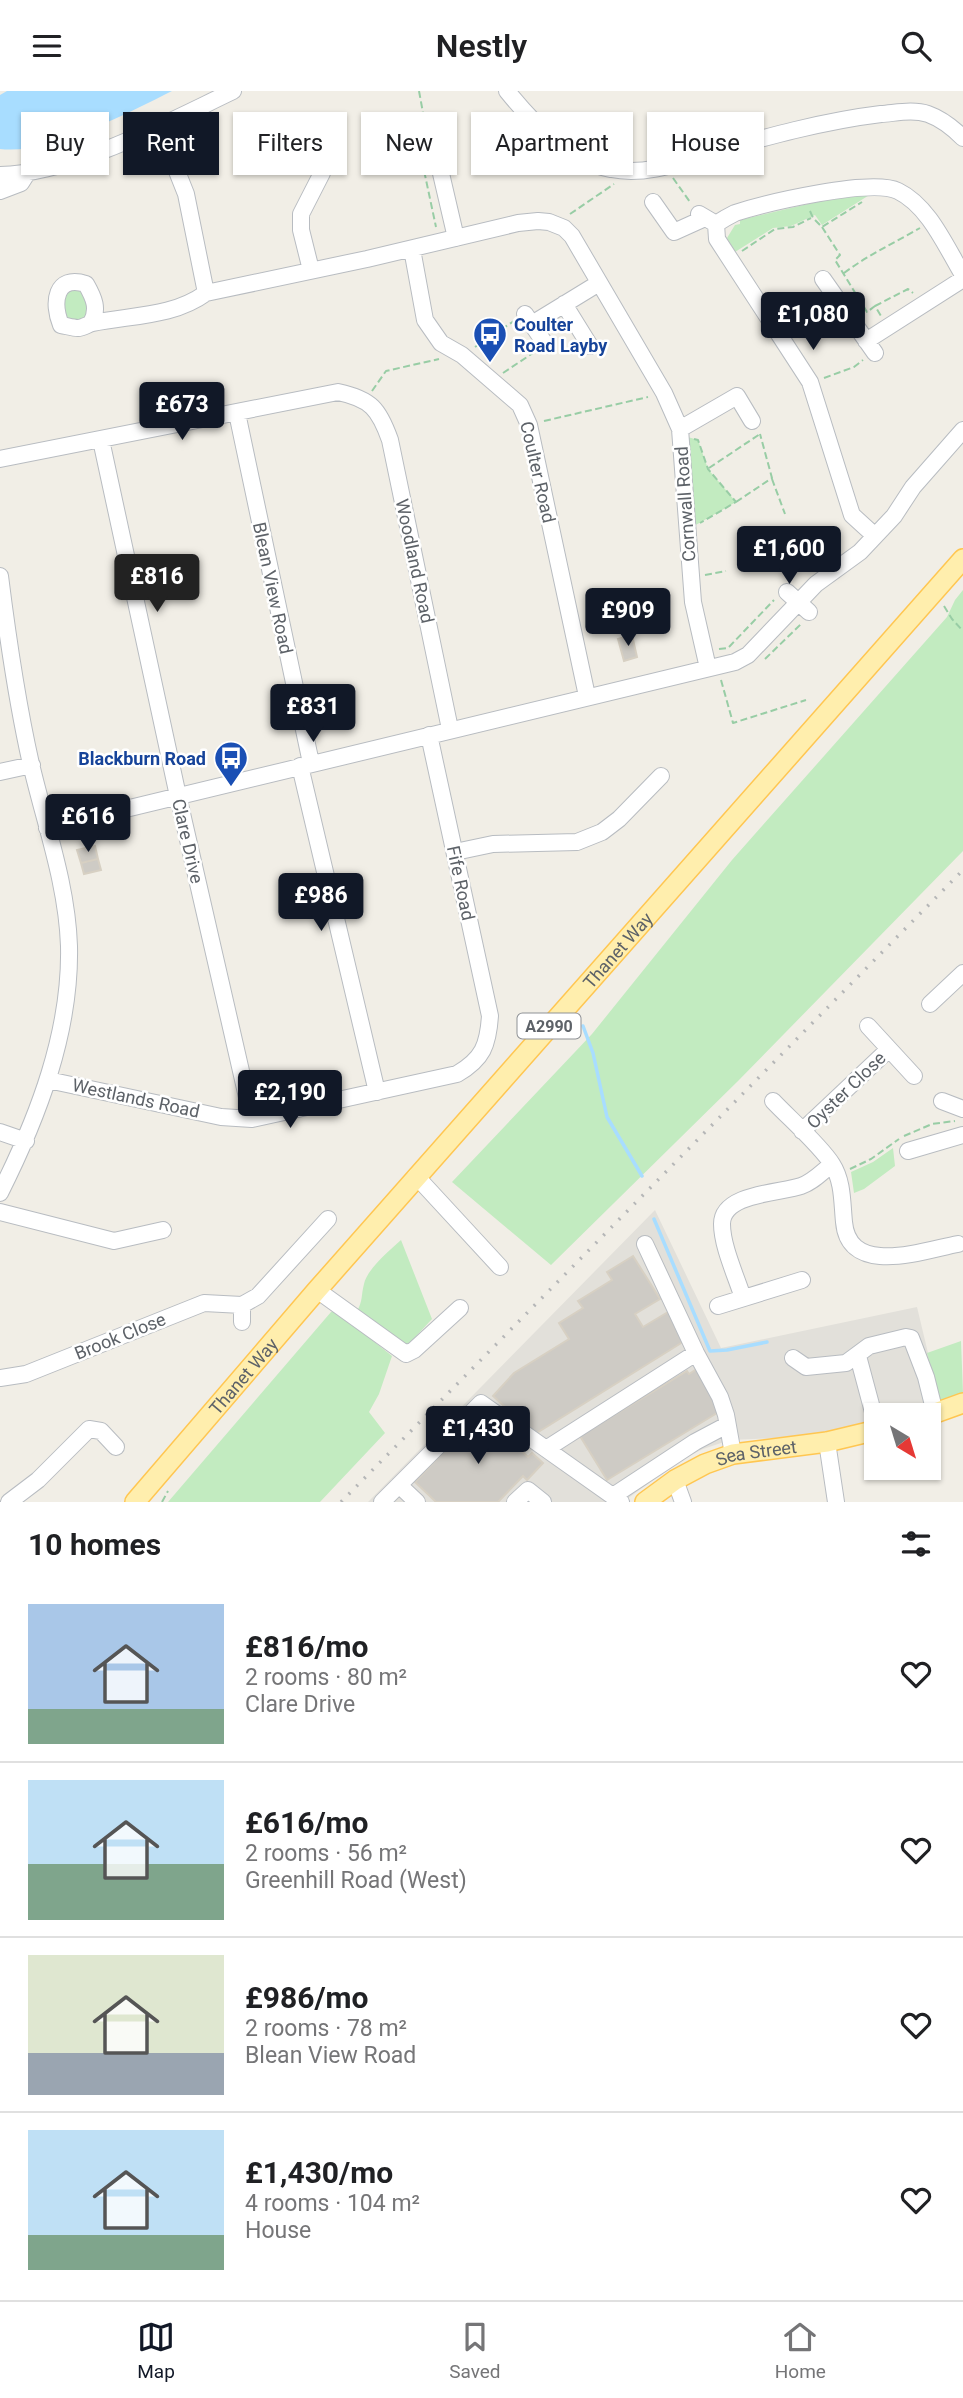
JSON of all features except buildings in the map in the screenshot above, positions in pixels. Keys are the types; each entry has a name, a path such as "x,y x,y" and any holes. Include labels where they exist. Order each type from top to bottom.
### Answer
{"main road":[{"name":"Thanet Way","path":"140,1500 416,1176 963,559"},
{"path":"942,1410 963,1403"},
{"name":"Sea Street","path":"645,1502 675,1480 705,1464 733,1454 827,1441 864,1431"}],"street":[{"path":"189,112 233,91"},
{"path":"508,91 527,112"},
{"path":"764,137 851,118 908,111 928,114 950,125 963,138"},
{"path":"0,175 21,173"},
{"path":"0,191 20,183 26,175"},
{"path":"178,175 186,194 206,293"},
{"path":"441,175 456,238"},
{"path":"312,270 301,230 301,213 322,185"},
{"path":"653,202 674,232 707,218 804,197 860,187 896,190 914,202 930,222 963,277 887,327 870,347 823,279"},
{"path":"707,218 729,259 810,383 852,515 875,536"},
{"path":"91,323 118,321 169,311 193,302 206,293 412,249 518,223 538,221 564,228"},
{"name":"Cornwall Road","path":"564,228 572,236 664,393 680,432 693,602 712,667"},
{"name":"Coulter Road","path":"412,249 425,320 441,342 458,352 520,405 530,425 587,696"},
{"path":"546,345 528,319 564,304 599,283"},
{"path":"564,304 590,346"},
{"path":"0,459 338,393 366,401"},
{"path":"680,432 737,396 756,427"},
{"name":"Woodland Road","path":"366,401 383,419 390,440 450,729"},
{"name":"Blean View Road","path":"237,413 306,765 377,1092"},
{"path":"47,828 735,661 748,655 792,602 860,552 894,516 913,487 963,430"},
{"name":"Clare Drive","path":"101,440 251,1119"},
{"path":"0,576 12,674 63,893 69,943 66,995 48,1080 26,1141 0,1193"},
{"name":"Fife Road","path":"429,735 489,1016 489,1032"},
{"path":"0,772 32,765"},
{"path":"455,852 493,844 577,842 602,832 619,819 652,778"},
{"path":"930,1004 963,973"},
{"name":"Oyster Close","path":"868,1026 914,1076"},
{"name":"Westlands Road","path":"48,1080 221,1117 251,1119 457,1074 470,1066 483,1051 489,1032"},
{"name":"Oyster Close","path":"802,1131 889,1049"},
{"path":"773,1101 832,1164 841,1188 845,1230 851,1242 862,1252 883,1258 962,1247"},
{"path":"942,1101 963,1109"},
{"path":"0,1132 26,1141"},
{"path":"908,1151 963,1135"},
{"path":"743,1298 723,1233 722,1220 727,1210 757,1193 802,1186 832,1164"},
{"path":"416,1176 500,1267"},
{"path":"0,1212 114,1241 144,1239 163,1230"},
{"path":"242,1322 242,1305 258,1296 329,1220"},
{"path":"645,1244 696,1353 720,1397 733,1454"},
{"path":"718,1306 802,1280"},
{"path":"317,1290 406,1354 414,1350 460,1308"},
{"name":"Brook Close","path":"0,1378 26,1374 204,1303 242,1305"},
{"path":"793,1358 806,1367 846,1363 869,1346 911,1338 926,1377 930,1403"},
{"path":"546,1449 696,1353"},
{"path":"858,1356 870,1403"},
{"path":"382,1502 481,1403 617,1499 695,1442 727,1425"},
{"path":"9,1502 38,1480 89,1429 101,1431 116,1447"},
{"path":"827,1441 836,1502"},
{"path":"675,1480 683,1502"},
{"path":"399,1485 417,1502"},
{"path":"515,1502 528,1490 543,1502"}],"path":[{"path":"419,91 423,112"},
{"path":"424,175 439,242"},
{"path":"564,228 570,214 620,181 624,175"},
{"path":"672,175 707,218"},
{"path":"804,197 813,218 840,255 835,260 867,312 908,289 926,302"},
{"path":"822,227 863,201"},
{"path":"729,259 775,229 793,227 813,218"},
{"path":"844,273 870,254 930,222"},
{"path":"875,306 887,327"},
{"path":"366,401 386,371 440,359 528,319"},
{"path":"492,380 546,345"},
{"path":"530,425 664,393"},
{"path":"708,468 756,427 785,514"},
{"path":"680,432 698,440 708,468 736,502"},
{"path":"687,530 772,478"},
{"path":"690,578 726,571"},
{"path":"715,649 728,648 792,602"},
{"path":"943,605 963,631"},
{"path":"712,667 733,723 806,700"}],"shaded area":[{"path":"655,1210 721,1348 917,1307 940,1403 864,1403 864,1424 850,1428 800,1437 730,1440 679,1461 623,1502 368,1502"}],"green space":[{"path":"863,191 874,192 822,225 815,215 791,226 773,228 735,252 727,238 735,225 740,224 740,220"},
{"path":"86,284 91,323 61,325 56,294"},
{"path":"681,435 698,440 708,469 736,502 687,530"},
{"path":"963,590 963,851 738,1081 551,1265 452,1182 592,1034 732,860 947,617"},
{"path":"893,1148 895,1166 864,1189 854,1193 851,1172 873,1162"},
{"path":"401,1240 432,1319 408,1345 398,1342 357,1311 366,1278"},
{"path":"336,1311 392,1356 379,1394 369,1412 385,1433 320,1502 168,1502 331,1312"},
{"path":"961,1341 963,1394 940,1403 927,1353"}],"water":[{"path":"7,91 172,91 129,112 123,112 123,115 109,122 109,112 21,112 20,149 0,149 0,95"}],"waterway":[{"path":"583,1026 593,1053 607,1117 642,1176"},
{"path":"654,1219 710,1351 767,1342"}],"railway":[{"path":"341,1502 963,870"}],"place":[{"name":"Coulter Road Layby","path":"490,364"},
{"name":"Blackburn Road","path":"231,788"}]}
